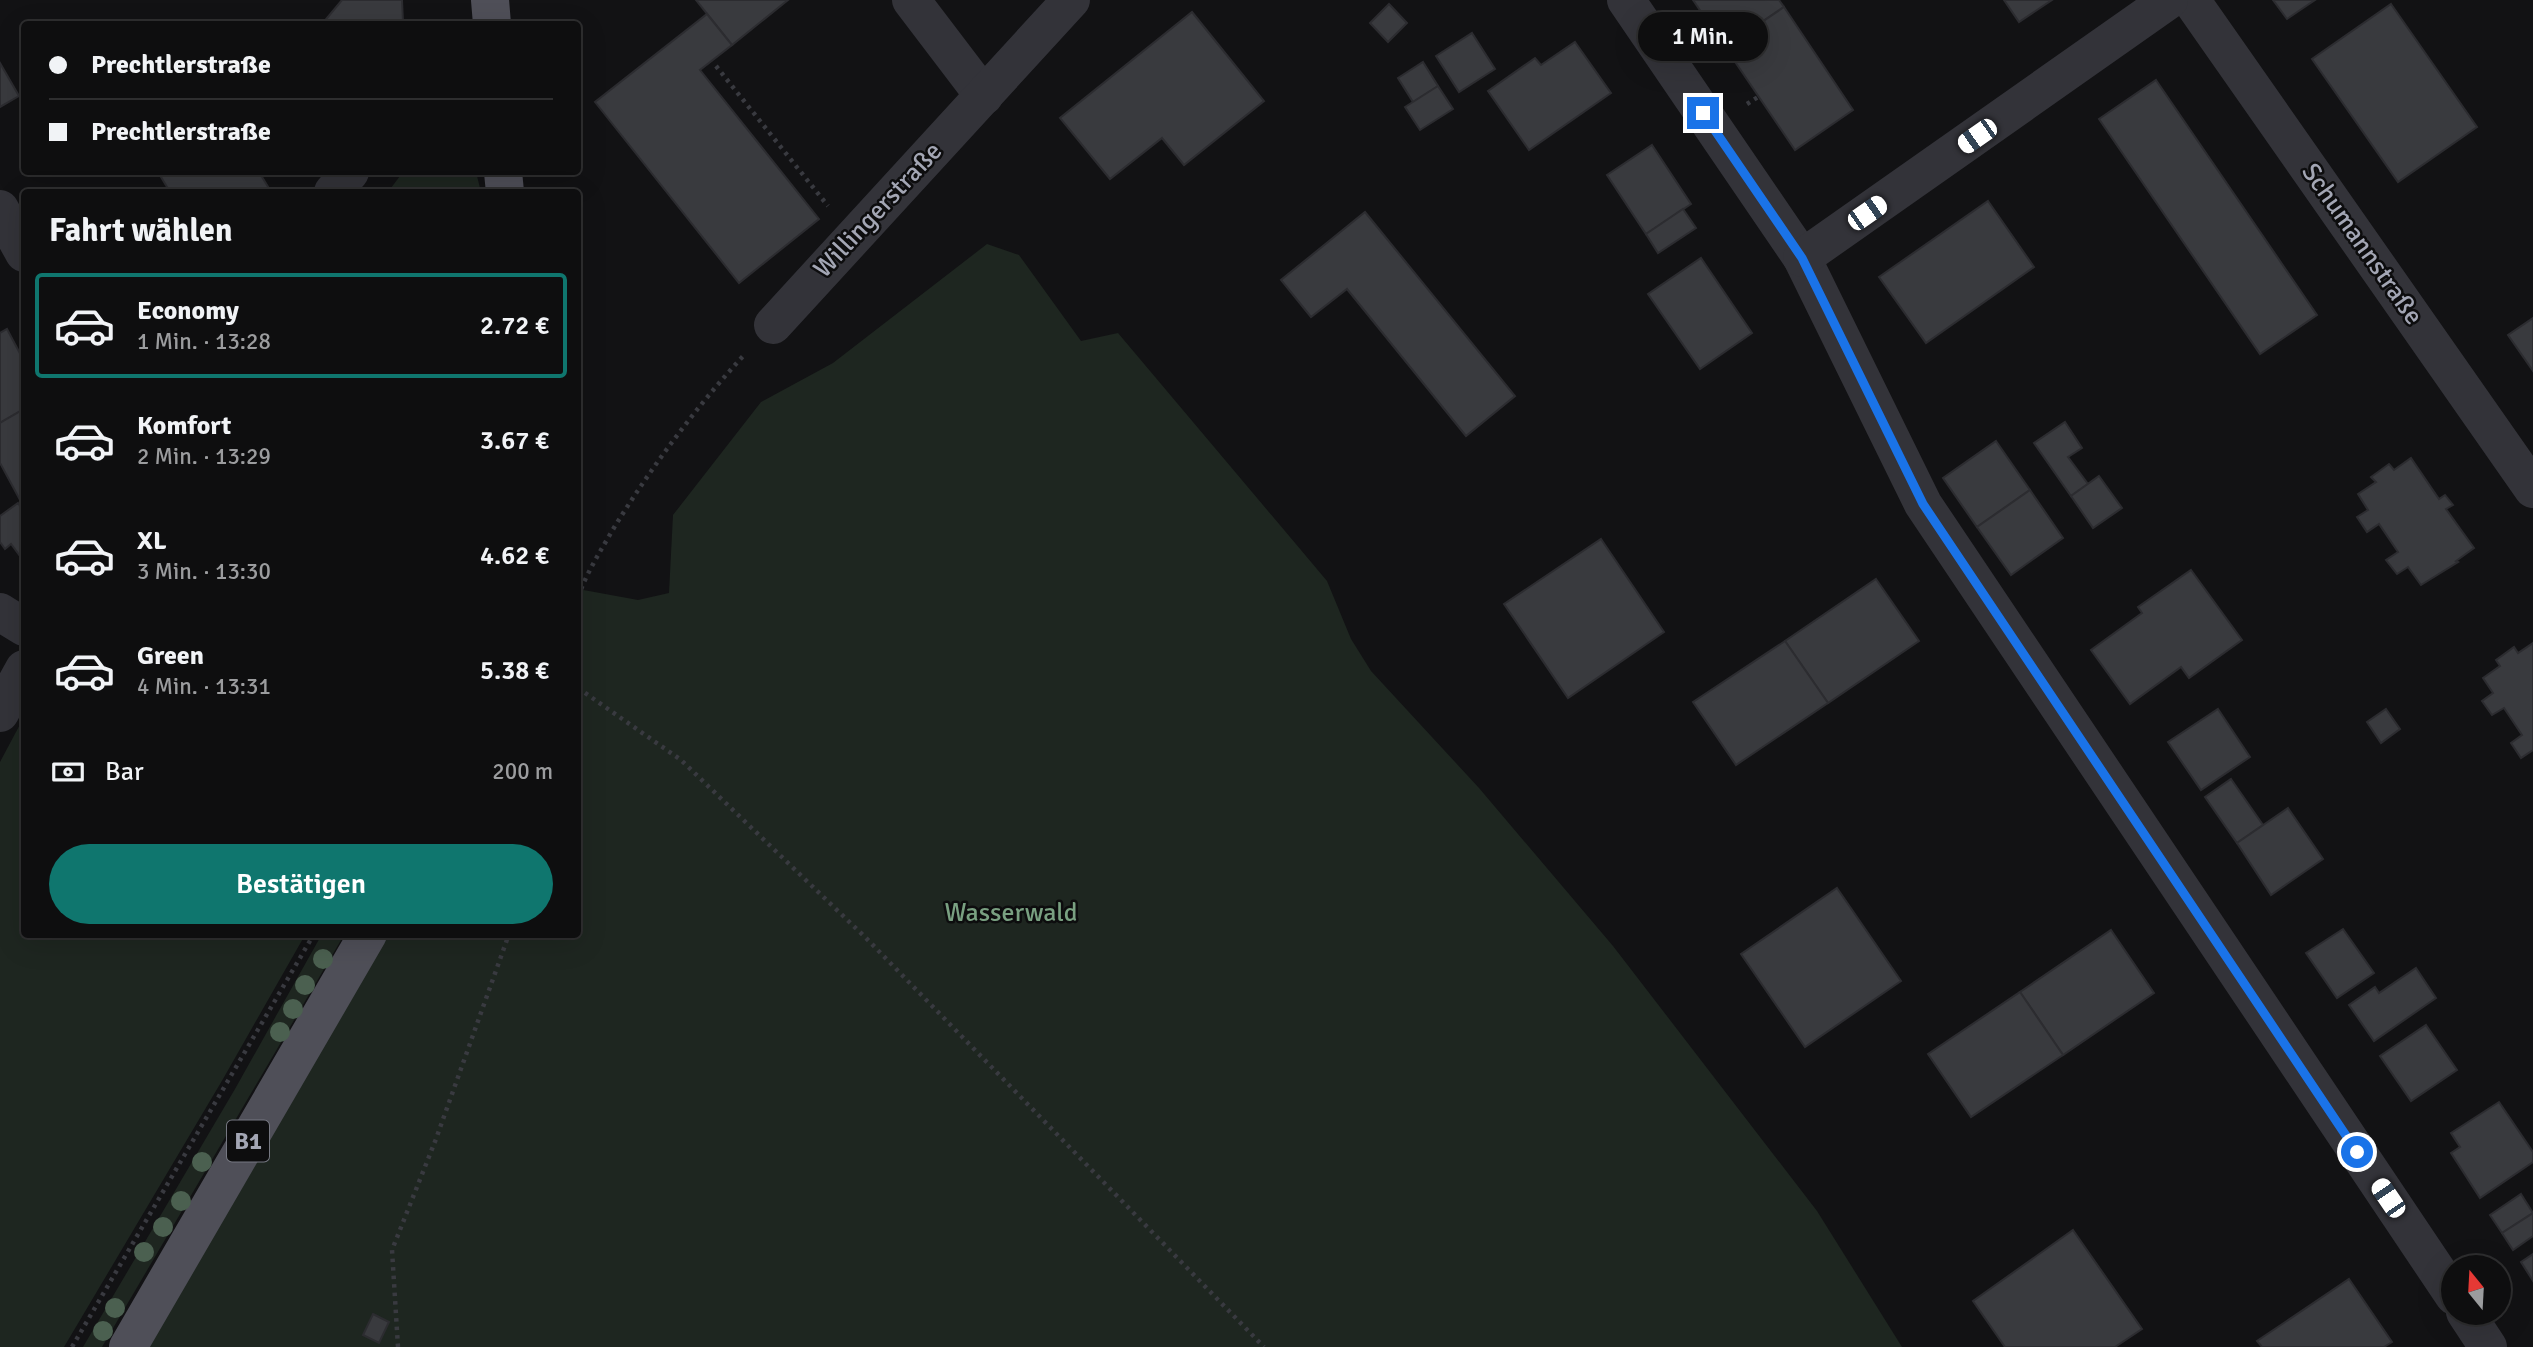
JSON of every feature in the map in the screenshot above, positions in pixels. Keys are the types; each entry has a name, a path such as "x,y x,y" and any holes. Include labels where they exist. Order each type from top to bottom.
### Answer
{"main road":[{"path":"490,0 492,21"},
{"name":"B1","path":"128,1347 366,938"}],"street":[{"path":"911,0 984,96"},
{"name":"Willingerstraße","path":"773,325 1071,0"},
{"path":"1626,0 1802,258 1923,504 2441,1277"},
{"path":"1802,258 2169,0"},
{"name":"Schumannstraße","path":"2191,0 2533,489"},
{"path":"336,189 347,175"},
{"path":"0,209 21,248"},
{"path":"0,612 21,625"},
{"path":"0,713 21,674"},
{"path":"2474,1325 2488,1347"}],"path":[{"path":"716,66 828,206"},
{"path":"581,588 585,576 635,495 705,398 773,325"},
{"path":"581,690 681,760 865,937 1264,1347"},
{"path":"72,1347 312,938"},
{"path":"398,1347 392,1250 436,1139 508,938"}],"green space":[{"path":"401,175 477,175 480,189 390,189"},
{"name":"Wasserwald","path":"987,244 1019,255 1081,341 1118,333 1327,581 1351,639 1371,671 1479,788 1613,946 1817,1211 1902,1347 148,1347 384,938 581,938 581,590 638,600 669,593 673,515 761,402 833,363"},
{"path":"21,723 21,938 303,938 64,1347 0,1347 0,762"},
{"path":"320,938 342,938 102,1347 83,1347 235,1089"}],"building":[{"path":"342,0 402,0 403,21 324,21"},
{"path":"696,0 788,0 732,45"},
{"path":"1693,0 1779,0 1784,7 1725,47"},
{"path":"2004,0 2052,0 2019,22"},
{"path":"2273,0 2315,0 2287,19"},
{"path":"1389,4 1407,23 1388,42 1370,23"},
{"path":"2391,4 2477,127 2398,182 2312,59"},
{"path":"1784,7 1853,110 1795,150 1725,47"},
{"path":"1192,12 1264,101 1184,165 1162,138 1110,179 1060,118"},
{"path":"707,14 732,45 700,70 819,219 739,283 595,102"},
{"path":"1472,33 1495,69 1459,92 1436,56"},
{"path":"1575,42 1611,93 1529,150 1488,91 1535,58 1541,65"},
{"path":"1423,62 1438,86 1413,102 1398,78"},
{"path":"0,63 19,96 0,107"},
{"path":"2156,80 2317,315 2260,354 2099,119"},
{"path":"1438,86 1453,109 1420,130 1405,107"},
{"path":"1652,145 1691,204 1646,234 1607,175"},
{"path":"160,175 261,175 269,189 168,189"},
{"path":"1988,201 2034,267 1926,343 1879,277"},
{"path":"1683,209 1696,228 1658,253 1646,234"},
{"path":"1365,212 1515,396 1466,436 1347,289 1311,317 1281,280"},
{"path":"1701,258 1752,333 1700,369 1648,294"},
{"path":"2533,318 2533,371 2508,335"},
{"path":"7,329 21,355 21,411 0,423 0,333"},
{"path":"21,411 20,500 0,463 0,423"},
{"path":"2065,422 2082,448 2068,457 2088,484 2071,496 2034,443"},
{"path":"1996,441 2030,490 1977,527 1943,478"},
{"path":"2411,458 2439,499 2445,495 2453,505 2446,509 2474,548 2456,561 2458,562 2421,585 2408,567 2397,574 2386,560 2398,552 2379,524 2367,532 2357,517 2368,510 2358,494 2376,482 2371,477 2389,464 2394,470"},
{"path":"2099,476 2122,508 2093,528 2071,496"},
{"path":"2030,490 2063,538 2011,575 1977,527"},
{"path":"18,503 21,508 21,557 11,544 5,549 0,542 0,516"},
{"path":"1601,539 1664,632 1568,698 1504,604"},
{"path":"2191,570 2242,640 2189,678 2181,667 2130,704 2091,650 2142,613 2138,607"},
{"path":"1876,579 1919,641 1828,703 1785,641"},
{"path":"1785,641 1828,703 1736,765 1693,702"},
{"path":"2533,643 2533,750 2521,758 2511,743 2522,735 2504,708 2492,715 2482,701 2493,693 2483,678 2500,666 2496,660 2514,647 2518,653"},
{"path":"2218,709 2250,757 2201,790 2168,742"},
{"path":"2386,709 2400,729 2381,743 2367,722"},
{"path":"2231,779 2263,825 2237,843 2205,797"},
{"path":"2288,808 2323,859 2271,895 2237,843"},
{"path":"1837,888 1901,981 1805,1047 1741,954"},
{"path":"2343,929 2374,973 2337,998 2306,953"},
{"path":"2111,930 2154,993 2063,1055 2020,992"},
{"path":"2416,968 2436,998 2374,1041 2349,1005 2375,987 2379,993"},
{"path":"2020,992 2063,1055 1971,1117 1928,1054"},
{"path":"2426,1025 2457,1070 2411,1101 2380,1056"},
{"path":"2499,1102 2533,1152 2533,1162 2480,1198 2451,1153 2460,1147 2451,1133"},
{"path":"2521,1194 2533,1213 2502,1233 2490,1215"},
{"path":"2533,1213 2533,1236 2513,1250 2502,1233"},
{"path":"2073,1230 2142,1329 2115,1347 2005,1347 1973,1301"},
{"path":"2533,1254 2533,1281 2521,1262"},
{"path":"2349,1279 2392,1342 2384,1347 2262,1347 2257,1341"},
{"path":"373,1314 389,1322 379,1343 363,1335"}],"route":[{"path":"1703,113 1802,258 1923,504 2357,1152"}]}
